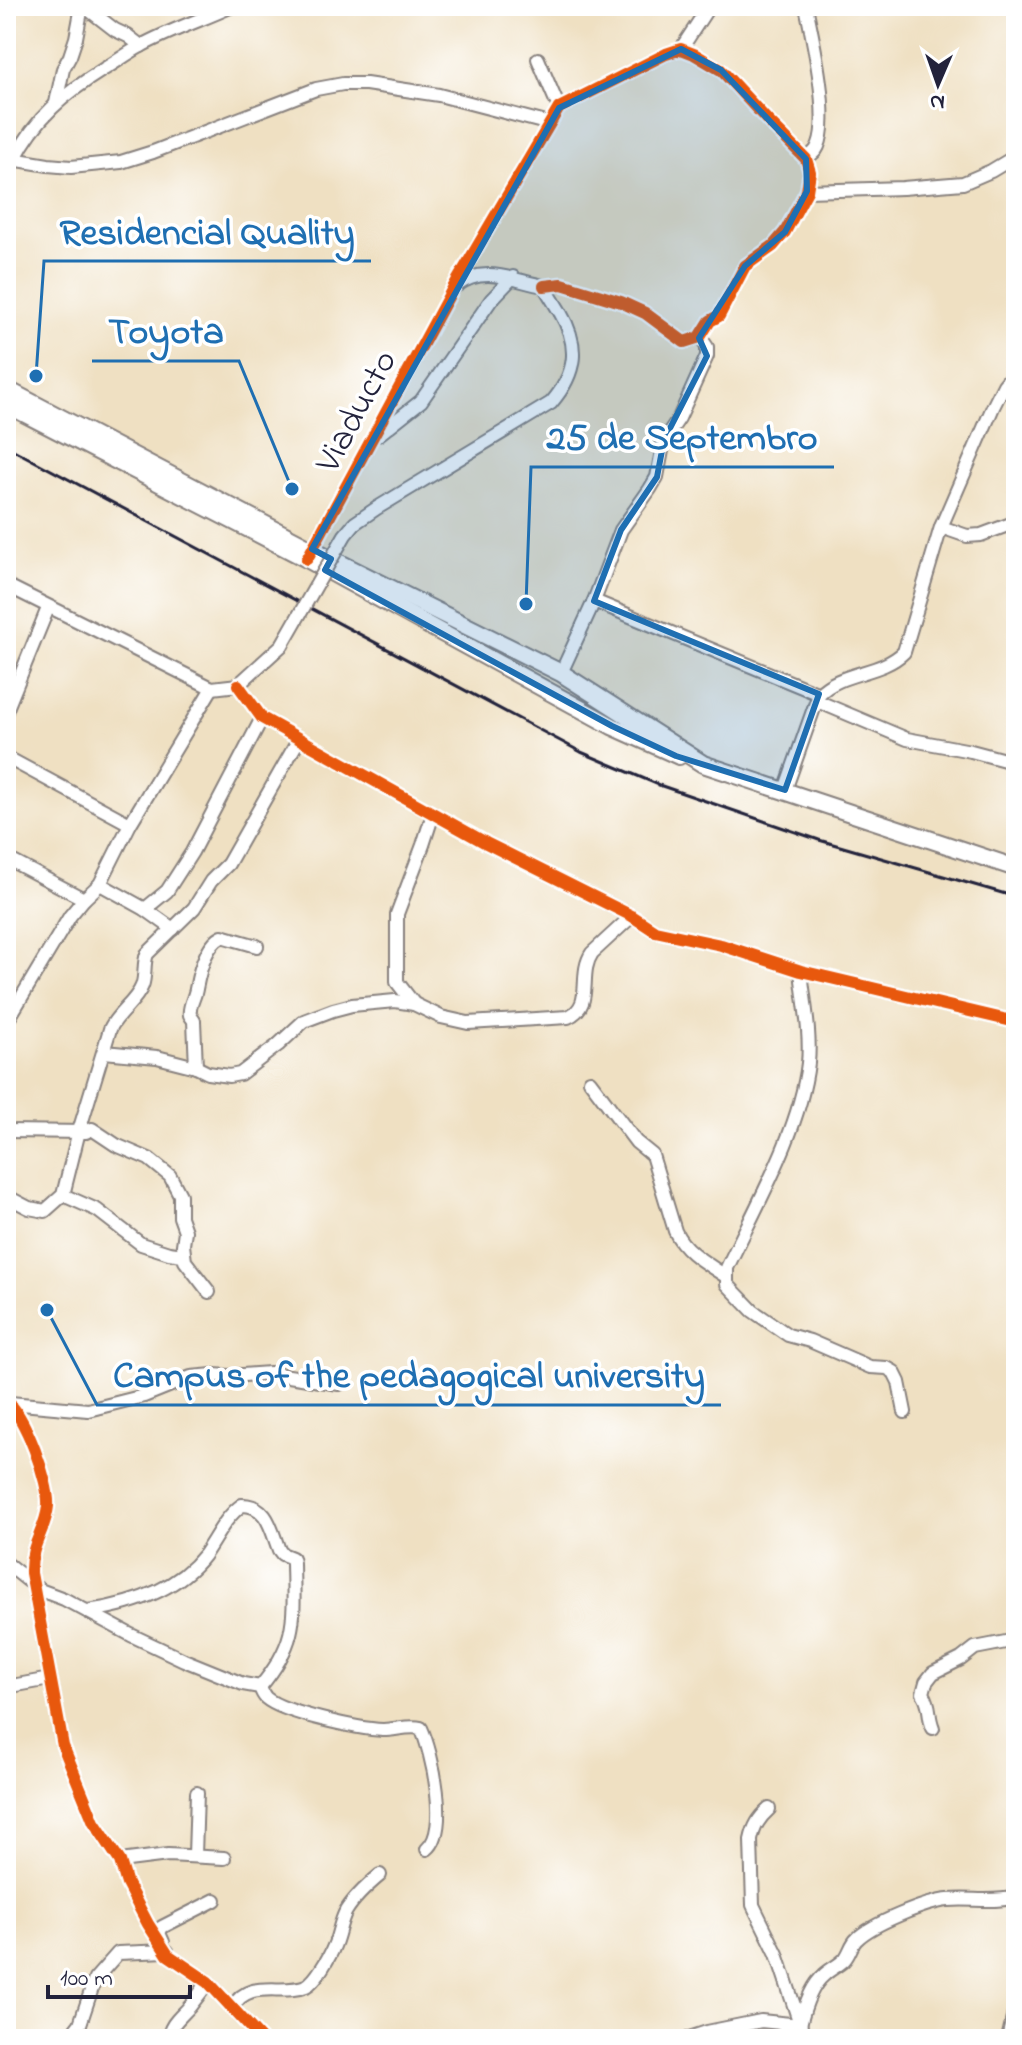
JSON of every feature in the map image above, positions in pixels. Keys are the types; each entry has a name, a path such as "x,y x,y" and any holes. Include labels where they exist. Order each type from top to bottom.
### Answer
{"highway":[{"path":"6,389 309,554 402,612 612,726 676,756 1016,868"},
{"path":"6,404 309,554 561,673 703,764"}],"street":[{"path":"56,103 83,6 141,46"},
{"path":"538,59 559,108 681,49 709,6"},
{"path":"806,6 819,71 822,121 816,150 806,159"},
{"path":"227,7 141,46 77,87 56,103 10,159 71,167 121,162 316,89 343,84 366,84 439,95 550,124"},
{"path":"453,288 463,280 490,274 544,286 562,284 621,302 658,321 682,341 700,337 710,321 719,316 745,266 773,246 785,232 807,191 810,172 806,159 721,70 681,49"},
{"name":"Viaducto","path":"309,554 453,288 559,108"},
{"path":"807,191 963,183 1016,156"},
{"path":"372,440 421,401 491,300 513,277"},
{"name":"Viaducto","path":"238,685 282,645 345,535 355,523 551,403 564,388 574,353 572,338 567,323 544,286"},
{"path":"561,673 594,601 621,530 657,477 664,440 679,418 707,356 707,347 700,337"},
{"path":"785,790 818,698 827,686 897,659 904,652 941,527 993,407 1016,370"},
{"path":"941,527 967,536 981,535 1016,522"},
{"path":"6,585 212,688 238,685 262,718 433,814 632,916 655,931 721,945 801,971 1016,1022"},
{"path":"594,601 907,739 1016,763"},
{"path":"6,711 48,608"},
{"path":"6,1023 70,916 100,884 130,824 212,688"},
{"path":"145,909 167,891 192,852 262,718"},
{"path":"6,1196 29,1208 45,1211 63,1195 113,1022 142,986 147,954 194,908 211,881 228,864 299,739"},
{"path":"6,757 130,824"},
{"path":"414,1004 397,982 397,914 433,814"},
{"path":"6,858 84,899"},
{"path":"100,884 173,929"},
{"path":"104,1052 157,1057 221,1076 240,1074 304,1021 352,1005 395,1001 414,1004 441,1017 468,1023 568,1017 582,1007 587,960 632,916"},
{"path":"196,1067 194,1021 190,1008 196,980 211,947 216,938 222,936 257,946"},
{"path":"801,971 809,1050 801,1096 794,1123 727,1268 727,1284 753,1311 788,1335 810,1341 870,1367 887,1368 894,1372 905,1412"},
{"path":"6,993 20,1001"},
{"path":"590,1081 636,1142 652,1155 680,1242 727,1277"},
{"path":"6,1131 86,1132 92,1129 116,1145 149,1159 170,1176 180,1195 180,1217 185,1231 183,1255 209,1292"},
{"path":"63,1195 97,1210 141,1244 183,1255"},
{"path":"8,1402 88,1410 144,1396 191,1377 270,1373 339,1384"},
{"path":"8,1402 20,1417 48,1495 48,1509 31,1559 33,1586 63,1746 94,1822 120,1861 127,1884 148,1924 170,1954 208,1982 261,2039"},
{"path":"88,1611 161,1590 196,1564 230,1513 242,1505 254,1507 265,1514 279,1550 292,1558 293,1563 294,1608 290,1634 281,1659 260,1687"},
{"path":"6,1563 33,1586 131,1635 243,1684 260,1687"},
{"path":"933,1728 923,1693 933,1673 975,1648 1016,1640"},
{"path":"6,1687 50,1679"},
{"path":"260,1687 265,1697 308,1715 369,1729 421,1728 437,1790 439,1814 434,1844 427,1849"},
{"path":"195,1855 197,1793"},
{"path":"769,1809 759,1818 751,1840 753,1905 777,1954 805,2039"},
{"path":"120,1861 144,1856 224,1858"},
{"path":"233,2007 238,1998 255,1991 292,1989 306,1986 314,1979 334,1945 344,1914 380,1875"},
{"path":"800,2025 818,1981 845,1959 855,1940 874,1928 934,1902 991,1901 1016,1897"},
{"path":"170,1954 160,1937 162,1927 215,1900"},
{"path":"68,2039 80,2024 95,1979 118,1953 170,1954"},
{"path":"169,2039 168,2034 174,2023 208,1982"},
{"path":"1008,2039 1016,2005"},
{"path":"686,2039 761,2021 800,2025"}],"highlighted area":[{"path":"681,49 721,70 806,159 807,191 785,232 745,266 699,338 707,356 664,440 657,477 621,530 594,601 819,694 785,790 676,756 612,726 325,570 331,559 312,549 559,108"}],"railway":[{"path":"6,446 581,752 659,785 819,840 1016,897"}],"cycle path":[{"path":"307,559 453,288 559,108 681,49 721,70 806,159 810,172 807,191 785,232 773,246 745,266 719,316 710,321 700,337 684,342 645,313 621,302 562,284 544,286"},
{"path":"238,685 262,718 486,843 632,916 655,931 721,945 801,971 1016,1022"},
{"path":"6,1401 28,1433 48,1496 47,1515 33,1554 31,1573 63,1746 94,1822 120,1861 127,1884 168,1955 208,1982 261,2039"}],"place":[{"name":"Residencial Quality","path":"36,376"},
{"name":"Toyota","path":"292,489"},
{"name":"25 de Septembro","path":"526,604"},
{"name":"Campus of the pedagogical university","path":"47,1310"}]}
